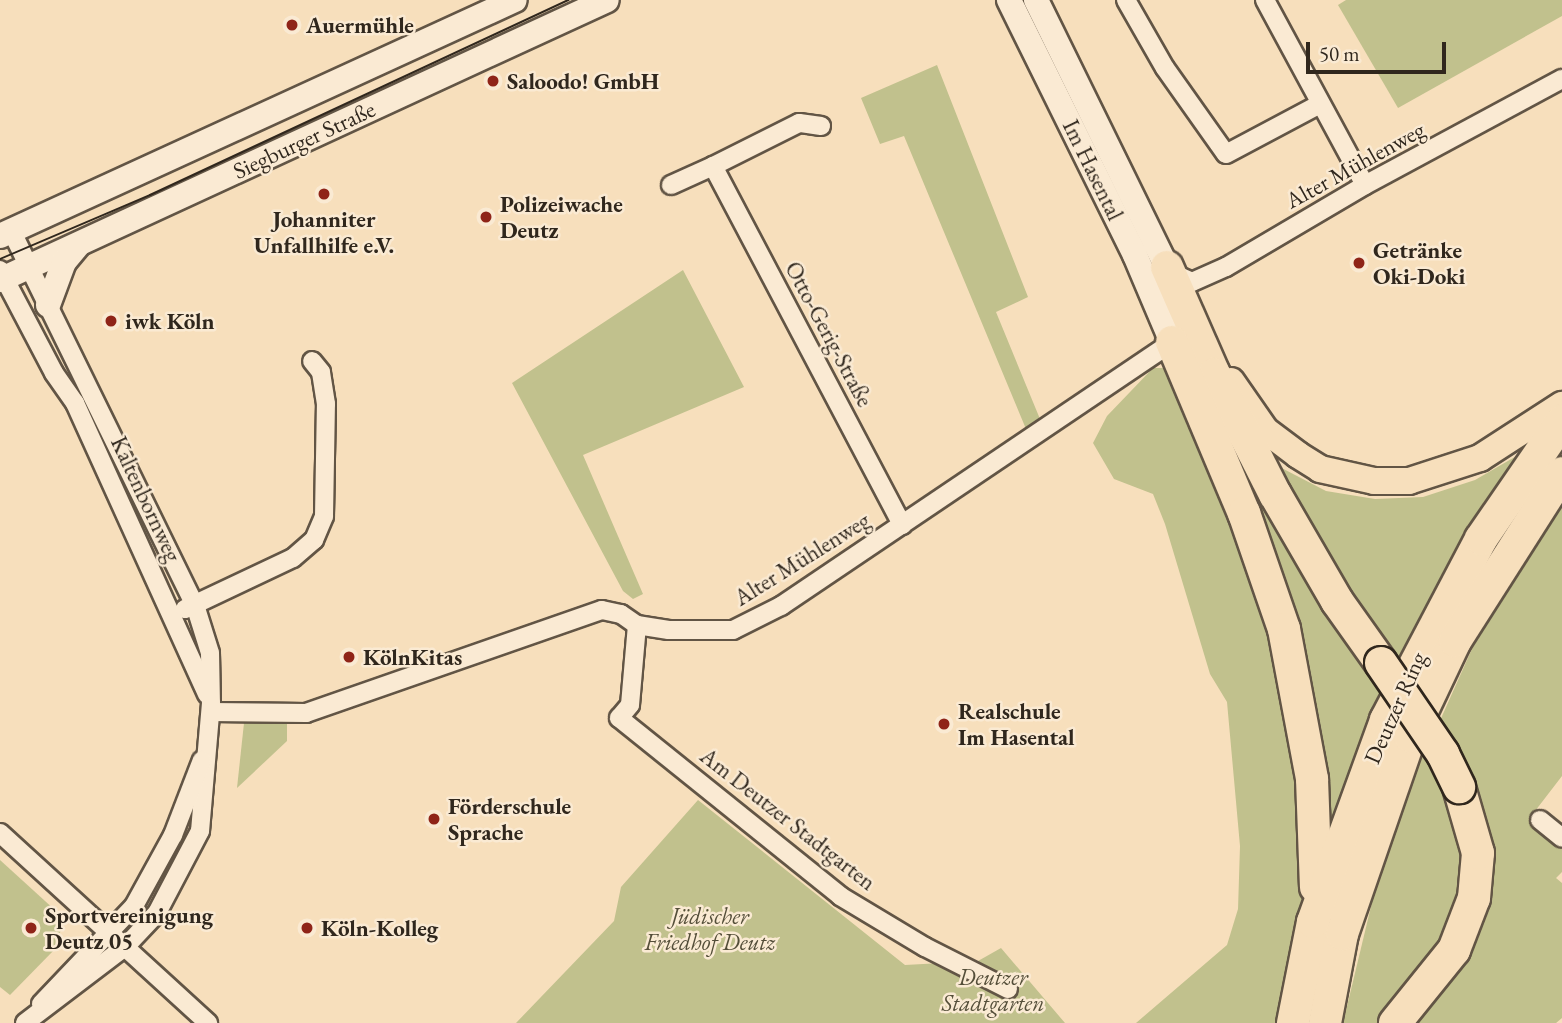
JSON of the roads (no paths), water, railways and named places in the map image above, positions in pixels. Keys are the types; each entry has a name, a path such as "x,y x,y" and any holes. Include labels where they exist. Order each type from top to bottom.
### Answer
{"highway":[{"path":"1169,270 1259,463 1324,579 1443,754 1460,787 1478,853 1474,898 1454,950 1395,1023"},
{"path":"1172,342 1244,513 1284,629 1313,790 1317,864 1313,922"},
{"name":"Deutzer Ring","path":"1293,1023 1313,922 1386,720 1427,637 1481,539 1562,421"},
{"name":"Deutzer Ring","path":"1325,1023 1342,934 1410,736 1455,641 1562,473"}],"main road":[{"name":"Siegburger Straße","path":"5,233 515,0"},
{"name":"Siegburger Straße","path":"2,276 79,244 607,0"},
{"name":"Im Hasental","path":"1009,0 1135,256 1172,342"},
{"name":"Im Hasental","path":"1036,0 1169,270"},
{"path":"48,305 64,262 79,244"},
{"path":"1169,270 1209,346 1265,430 1320,469 1374,481 1409,481 1446,472 1480,458 1562,405"}],"street":[{"path":"1126,0 1165,68 1226,154 1320,104"},
{"path":"1265,0 1365,185"},
{"name":"Alter Mühlenweg","path":"1169,270 1192,282 1226,267 1365,185 1562,79"},
{"path":"671,185 799,123 821,126"},
{"name":"Otto-Gerig-Straße","path":"713,166 902,525"},
{"name":"Kaltenbornweg","path":"5,233 29,266 195,605 210,653 211,708"},
{"name":"Kaltenbornweg","path":"2,276 54,373 75,403 172,615 211,708"},
{"name":"Alter Mühlenweg","path":"211,708 306,713 602,610 621,614 637,625 733,630 781,606 1172,342"},
{"path":"172,615 293,558 314,540 324,516 326,404 321,372 312,361"},
{"path":"75,403 92,396"},
{"name":"Am Deutzer Stadtgarten","path":"637,625 631,705 620,718 840,896 925,947 1008,989"},
{"path":"24,1023 126,946 157,913 200,831 211,708"},
{"path":"24,1023 110,932 152,877 209,740"},
{"path":"1540,820 1562,838"},
{"path":"0,833 208,1023"}],"tram line":[{"path":"0,259 150,195 569,0"}],"place":[{"name":"Auermühle","path":"292,25"},
{"name":"Saloodo! GmbH","path":"493,81"},
{"name":"Johanniter Unfallhilfe e.V.","path":"324,194"},
{"name":"Polizeiwache Deutz","path":"486,217"},
{"name":"Getränke Oki-Doki","path":"1359,263"},
{"name":"iwk Köln","path":"111,321"},
{"name":"KölnKitas","path":"349,657"},
{"name":"Realschule Im Hasental","path":"944,724"},
{"name":"Förderschule Sprache","path":"434,819"},
{"name":"Sportvereinigung Deutz 05","path":"31,928"},
{"name":"Köln-Kolleg","path":"307,928"}],"park label":[{"name":"Jüdischer Friedhof Deutz","path":"710,929"},
{"name":"Deutzer Stadtgarten","path":"993,990"}]}
